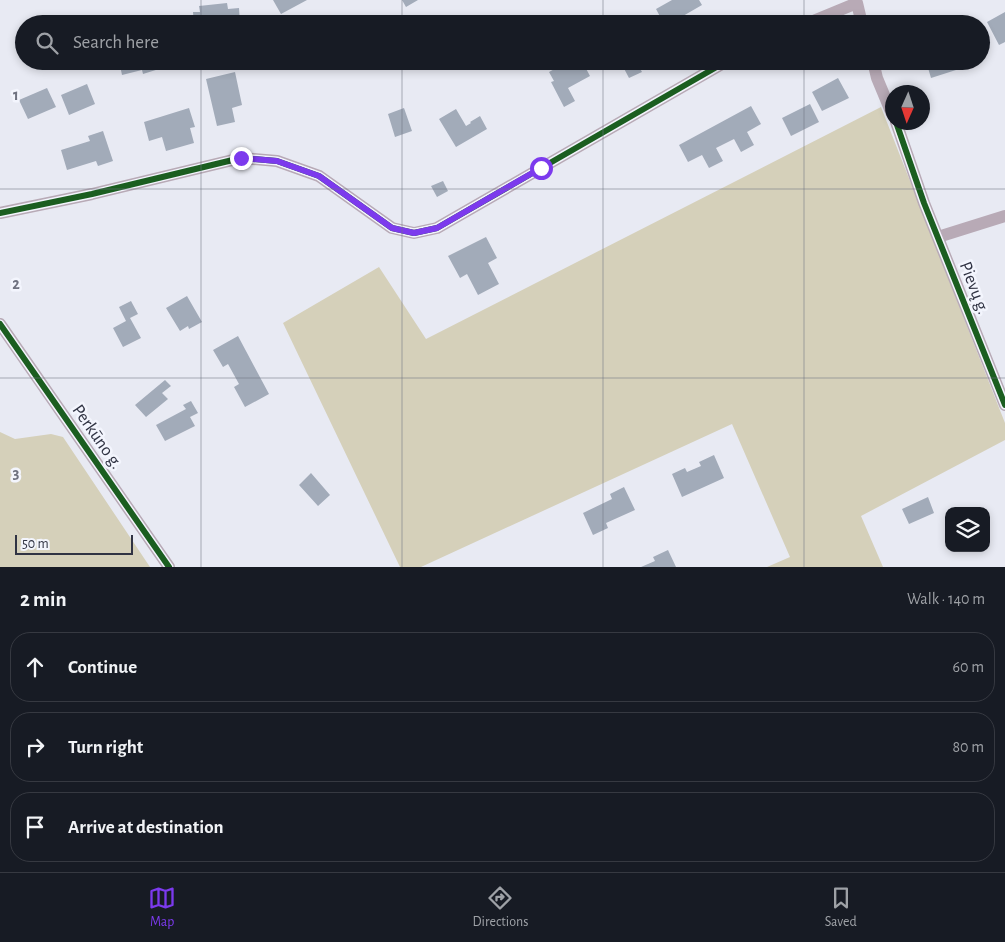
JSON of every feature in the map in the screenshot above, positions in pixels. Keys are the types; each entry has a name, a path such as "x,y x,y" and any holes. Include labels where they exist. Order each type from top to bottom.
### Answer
{"street":[{"path":"826,15 856,2 860,15"},
{"path":"0,213 92,194 241,158 277,161 319,176 392,228 414,233 437,228 711,70"},
{"path":"875,70 885,97"},
{"name":"Pievų g.","path":"899,130 924,203 1005,405"},
{"path":"938,237 1005,216"},
{"name":"Perkūno g.","path":"0,324 169,567"}],"shaded area":[{"path":"881,107 885,117 885,130 890,130 1005,423 1005,440 861,516 883,567 767,567 790,557 732,424 421,567 400,567 283,323 379,267 426,339"},
{"path":"0,432 15,439 51,434 63,437 150,567 0,567"}],"building":[{"path":"273,0 307,0 281,14"},
{"path":"402,0 418,0 406,7"},
{"path":"672,0 699,0 702,5 685,15 659,15 656,9"},
{"path":"227,3 228,9 239,8 239,15 193,15 193,12 200,12 199,6"},
{"path":"1005,12 1005,42 999,45 990,28 990,20"},
{"path":"121,70 142,70 122,75"},
{"path":"142,70 156,70 143,74"},
{"path":"553,70 587,70 590,76 568,88 575,101 564,107 551,82 554,81 549,72"},
{"path":"625,70 641,70 642,72 629,78"},
{"path":"929,70 956,70 931,78"},
{"path":"235,72 242,105 232,108 235,122 217,126 206,79"},
{"path":"838,78 849,98 822,111 812,92"},
{"path":"87,84 95,104 69,115 61,95"},
{"path":"47,88 56,107 28,119 19,100"},
{"path":"810,104 819,122 791,136 782,118"},
{"path":"751,106 761,124 747,132 754,145 741,152 734,139 716,148 723,161 709,168 702,155 688,162 679,145"},
{"path":"189,108 195,127 190,128 194,143 166,151 162,137 149,141 144,122"},
{"path":"404,108 412,131 395,137 388,114"},
{"path":"456,109 466,126 480,116 487,129 456,147 439,119"},
{"path":"103,131 113,161 98,166 96,161 67,170 61,150 90,141 88,136"},
{"path":"443,181 448,191 437,197 431,186"},
{"path":"486,237 497,258 488,263 499,284 478,295 467,274 460,278 448,256"},
{"path":"187,296 202,322 189,329 188,326 180,331 166,308"},
{"path":"131,301 138,314 130,318 141,338 123,347 113,328 126,321 119,307"},
{"path":"238,336 269,394 245,407 234,387 239,384 228,364 223,367 213,350"},
{"path":"165,380 171,386 162,393 168,399 146,417 135,405"},
{"path":"191,401 198,413 190,417 195,426 165,441 156,425 186,409 183,405"},
{"path":"714,455 724,478 682,497 672,474 685,468 687,472 701,466 699,462"},
{"path":"311,473 330,495 318,506 299,485"},
{"path":"624,487 635,510 606,523 608,528 593,535 583,513 612,499 610,494"},
{"path":"928,497 934,513 909,524 902,509"},
{"path":"668,550 676,567 641,567 655,561 653,557"}],"cycle path":[{"path":"0,213 92,194 241,158 277,161 319,176 392,228 414,233 437,228 711,70"},
{"path":"899,130 924,203 1005,405"},
{"path":"0,324 169,567"}],"route":[{"path":"241,158 277,161 319,176 392,228 414,233 437,228 541,168"}]}
